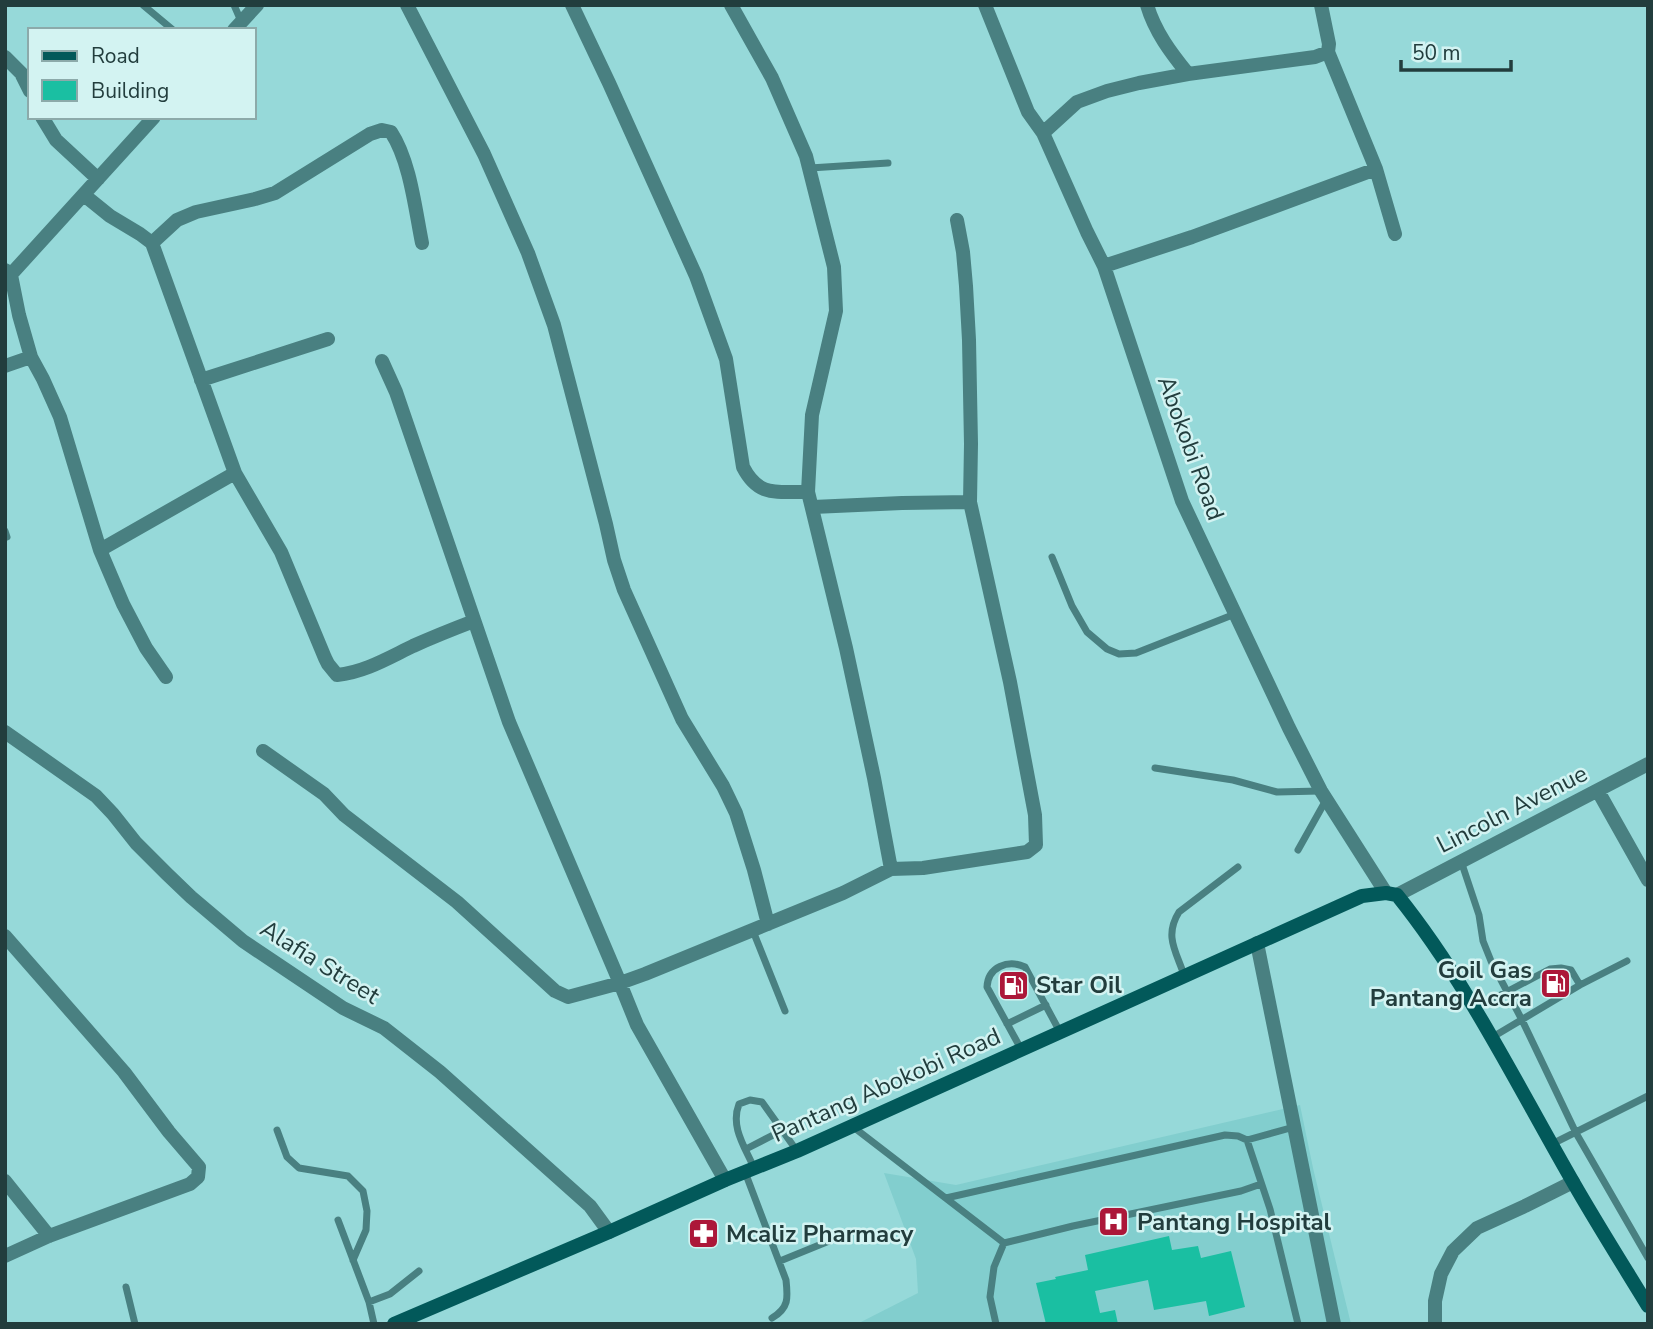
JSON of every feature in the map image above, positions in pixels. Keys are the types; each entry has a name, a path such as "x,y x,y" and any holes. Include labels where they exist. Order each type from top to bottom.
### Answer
{"street":[{"path":"237,26 257,5"},
{"path":"407,5 484,154 528,253 554,325 624,590 682,719 723,786 736,813 768,924"},
{"path":"572,5 696,276 726,359 743,467 747,476 761,489 808,492"},
{"path":"732,5 772,78 810,167 834,268 836,301 833,329 812,415 808,492 874,778 891,869"},
{"name":"Abokobi Road","path":"985,5 1028,112 1043,133 1104,266 1182,501 1324,796 1391,894"},
{"path":"1147,5 1161,38 1188,75"},
{"path":"1321,5 1329,44 1328,52 1376,169 1395,234"},
{"path":"1043,133 1077,102 1139,83 1315,57 1328,52"},
{"path":"5,57 21,74 28,87"},
{"path":"43,119 55,141 98,179"},
{"path":"152,119 7,275 31,357 60,417 100,550 146,648 166,677"},
{"path":"152,243 177,220 196,212 275,193 370,134 382,130 391,132 397,142 407,173 422,243"},
{"path":"1104,266 1192,237 1376,169"},
{"path":"84,195 110,216 152,243 235,473 281,551 325,658 337,675 349,674 380,663 474,621"},
{"path":"263,751 324,794 344,815 457,902 561,995 573,997 620,983 753,932 891,869 923,868 1027,852 1035,845 1035,815 1007,669 970,502 967,286 957,220"},
{"path":"201,380 327,339"},
{"path":"5,366 31,357"},
{"path":"382,362 396,392 509,722 637,1025 726,1180"},
{"path":"100,550 235,473"},
{"path":"813,507 970,502"},
{"name":"Alafia Street","path":"5,732 96,796 167,874 243,941 344,1008 384,1028 440,1072 590,1206 609,1232"},
{"name":"Lincoln Avenue","path":"1391,894 1648,765"},
{"path":"1598,791 1648,880"},
{"path":"1391,894 1424,929 1474,1009 1648,1306"},
{"name":"Pantang Abokobi Road","path":"394,1324 797,1151 1362,896 1391,894"},
{"path":"5,936 124,1072 199,1167 198,1177 190,1184 49,1236 5,1256"},
{"path":"1257,943 1334,1324"},
{"path":"5,1181 49,1236"},
{"path":"1435,1324 1435,1301 1441,1274 1453,1251 1478,1228 1573,1182"}],"lane":[{"path":"143,5 171,28"},
{"path":"234,5 237,26"},
{"path":"810,167 888,163"},
{"path":"1052,557 1072,606 1087,632 1107,649 1119,654 1136,653 1235,614"},
{"path":"1155,768 1233,780 1277,792 1324,796 1298,850"},
{"path":"1461,860 1479,915 1483,942 1576,1133 1648,1258"},
{"path":"1185,976 1173,942 1173,922 1179,912 1238,867"},
{"path":"753,932 785,1011"},
{"path":"1491,1038 1580,985 1627,961"},
{"path":"1021,1049 987,987 991,972 1010,963 1026,967 1060,1032"},
{"path":"1474,1009 1550,969 1571,970 1580,985"},
{"path":"1007,1024 1046,1005"},
{"path":"1552,1144 1648,1096"},
{"path":"772,1318 786,1306 786,1280 749,1170 746,1149 735,1125 735,1113 739,1104 750,1100 762,1102 797,1151"},
{"path":"851,1126 1004,1243"},
{"path":"946,1198 1226,1135 1247,1140 1294,1127"},
{"path":"277,1130 287,1157 299,1168 348,1176 363,1191 367,1211 366,1230 353,1260"},
{"path":"746,1149 783,1130"},
{"path":"1247,1140 1270,1209 1297,1324"},
{"path":"1004,1243 1241,1191 1261,1184"},
{"path":"338,1220 369,1302 374,1324"},
{"path":"780,1261 839,1237"},
{"path":"996,1324 990,1297 994,1268 1004,1243"},
{"path":"369,1302 390,1294 419,1271"},
{"path":"126,1287 135,1324"}],"shaded area":[{"name":"Pantang Hospital","path":"1300,1105 1351,1324 857,1324 918,1293 916,1259 884,1173 956,1185"}],"building":[{"path":"1169,1236 1172,1250 1198,1246 1201,1258 1231,1251 1245,1307 1209,1316 1206,1301 1154,1310 1148,1280 1095,1291 1100,1313 1115,1310 1118,1324 1046,1324 1036,1283 1088,1270 1085,1255"}],"place":[{"name":"Goil Gas Pantang Accra","path":"1555,984"},
{"name":"Star Oil","path":"1013,985"},
{"name":"Pantang Hospital","path":"1114,1222"},
{"name":"Mcaliz Pharmacy","path":"703,1234"}]}
